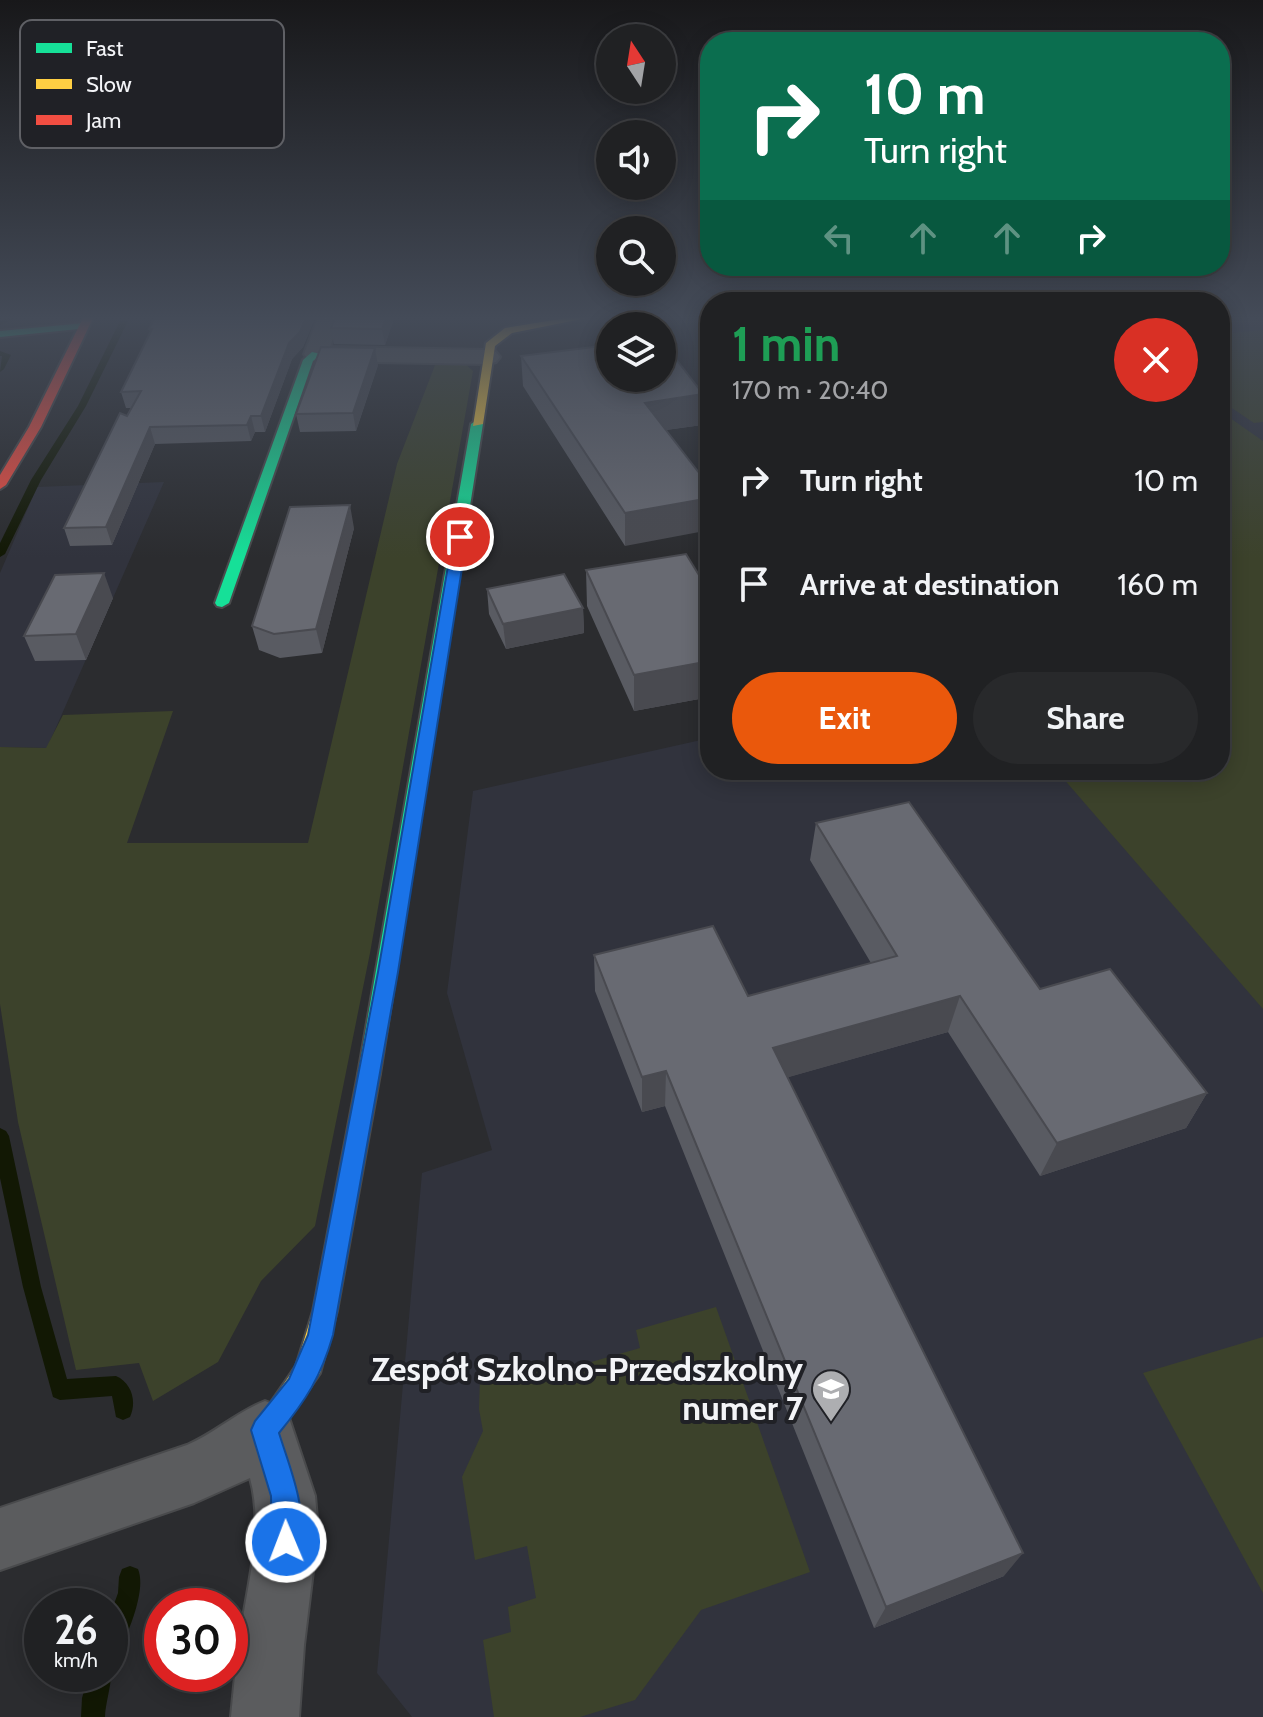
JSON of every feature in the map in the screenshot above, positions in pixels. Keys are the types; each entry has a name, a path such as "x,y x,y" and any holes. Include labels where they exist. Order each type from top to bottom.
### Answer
{"street":[{"path":"0,485 49,398"},
{"path":"222,603 293,398"},
{"path":"0,1539 220,1463 265,1430 307,1373 325,1311 391,957 481,398"},
{"path":"265,1430 285,1496 287,1530 271,1645 265,1717"}],"shaded area":[{"name":"Zespół Szkolno-Przedszkolny numer 7","path":"1230,398 1263,398 1263,1717 412,1717 377,1673 422,1173 492,1150 447,993 473,791 700,740 700,780 1230,780"},
{"path":"164,482 47,748 0,747 0,573 37,487"}],"green space":[{"path":"422,398 468,398 370,953 315,1226 261,1281 218,1362 153,1401 139,1363 76,1370 18,1122 0,1004 0,747 46,748 63,715 173,711 127,843 308,843 397,464"},
{"path":"1230,398 1263,398 1263,422 1254,423 1230,407"},
{"path":"1230,418 1263,441 1263,1009 1065,780 1230,780"},
{"path":"716,1307 810,1572 701,1610 635,1700 580,1717 494,1717 483,1640 511,1632 508,1607 536,1598 527,1546 475,1560 462,1477 483,1431 479,1409 480,1379 535,1363 539,1377 640,1348 636,1330"},
{"path":"1263,1337 1263,1593 1143,1373"}],"building":[{"path":"137,398 268,398 261,416 251,416 247,425 150,427 106,527 64,528 120,413 127,416"},
{"path":"302,398 358,398 353,413 296,414"},
{"path":"549,398 676,398 645,403 700,474 700,500 625,513"},
{"path":"350,505 316,629 274,634 252,626 290,507"},
{"path":"686,554 700,577 700,663 634,675 586,570"},
{"path":"104,573 76,634 24,636 55,575"},
{"path":"564,574 583,608 503,624 487,589"},
{"path":"909,802 1040,989 1110,969 1207,1093 1057,1143 960,996 773,1048 1023,1553 886,1607 666,1071 642,1077 594,955 713,926 748,996 897,956 816,823"}],"waterway":[{"path":"0,554 36,480 86,398"},
{"path":"0,1136 32,1287 60,1390 116,1386 122,1393 123,1410"},
{"path":"128,1596 130,1577"},
{"path":"93,1717 96,1692"}],"traffic: fast":[{"path":"222,603 295,398"},
{"path":"369,1074 477,424"}],"traffic: slow":[{"path":"477,424 481,398"},
{"path":"265,1430 307,1373 325,1311 369,1074"}],"traffic: jam":[{"path":"0,485 49,398"}],"place":[{"name":"Zespół Szkolno-Przedszkolny numer 7","path":"831,1423"}],"route":[{"path":"286,1542 285,1496 265,1430 299,1389 320,1335 388,972 460,537"}]}
